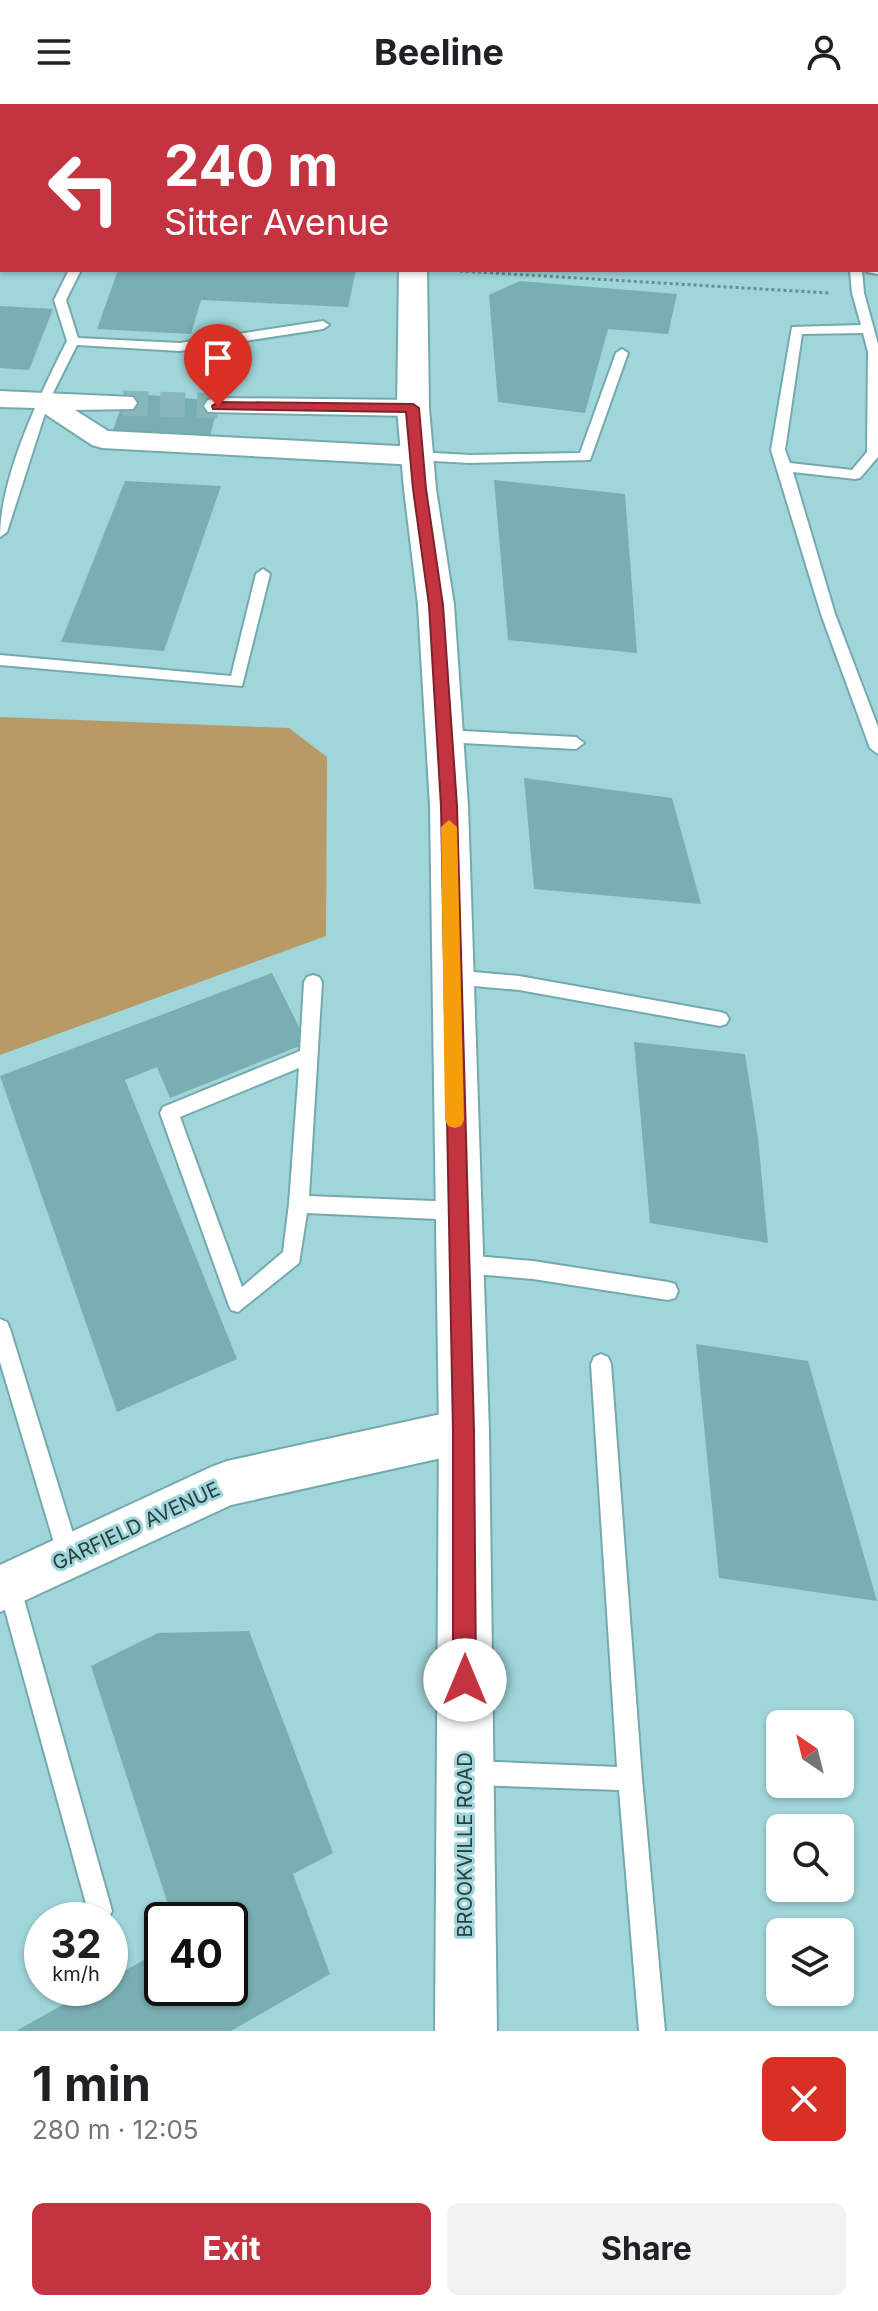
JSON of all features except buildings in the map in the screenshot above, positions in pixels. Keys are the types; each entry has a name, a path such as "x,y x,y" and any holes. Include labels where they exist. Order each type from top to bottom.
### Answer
{"street":[{"name":"BROOKVILLE ROAD","path":"413,272 413,408 436,605 449,806 464,1431 466,2031"},
{"path":"0,399 123,403"},
{"path":"43,401 102,439 417,456"},
{"path":"218,406 413,408"},
{"name":"GARFIELD AVENUE","path":"4,1587 227,1483 464,1431"}],"lane":[{"path":"0,532 43,401 73,341 60,300 74,272"},
{"path":"785,467 855,475 874,453 874,352 858,293 856,272"},
{"path":"73,341 180,347 323,325"},
{"path":"867,329 796,330 778,450 828,614 878,748"},
{"path":"417,456 470,459 585,457 622,353"},
{"path":"0,660 237,682 263,574"},
{"path":"444,736 576,743"},
{"path":"451,977 519,983 720,1019"},
{"path":"308,1056 169,1113 238,1303 292,1257 299,1204 313,982"},
{"path":"299,1204 458,1211"},
{"path":"459,1264 533,1270 668,1291"},
{"path":"0,1329 69,1556"},
{"path":"601,1364 630,1779 652,2031"},
{"path":"4,1587 97,1902"},
{"path":"465,1773 630,1779"}],"path":[{"path":"476,272 789,292 858,293"}],"shaded area":[{"path":"0,717 289,728 327,757 326,936 0,1055"}],"tunnel":[{"path":"123,403 218,406"}],"slow traffic":[{"path":"449,827 455,1120"}],"route":[{"path":"218,406 413,408 420,489 436,605 449,806 451,1000 464,1431 465,1680"}]}
